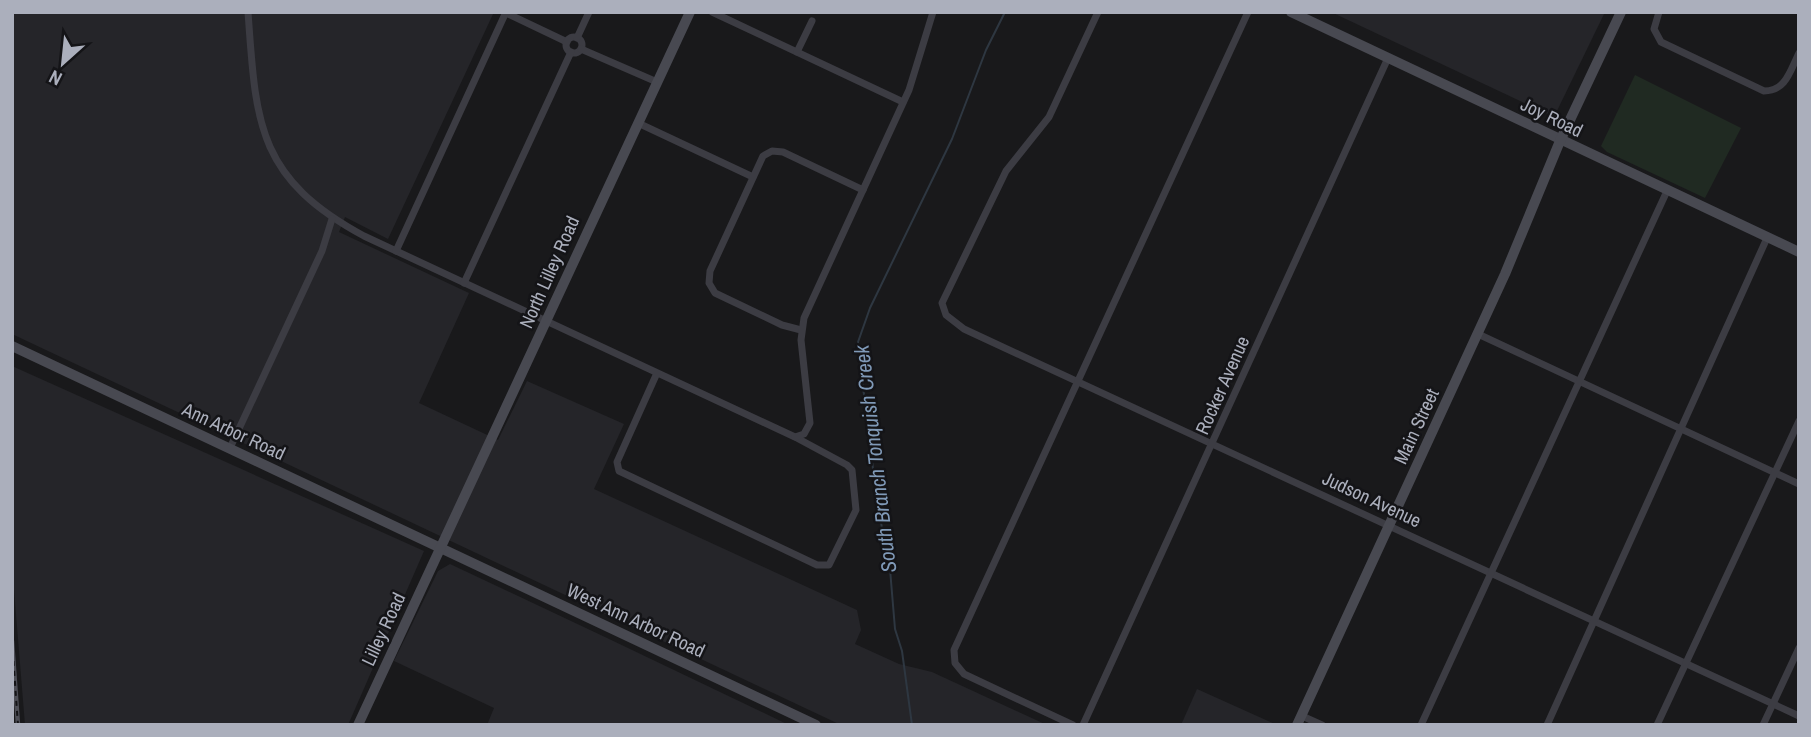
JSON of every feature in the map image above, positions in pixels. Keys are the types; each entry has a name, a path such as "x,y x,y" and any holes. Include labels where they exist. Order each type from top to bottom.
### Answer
{"street":[{"path":"248,12 254,93 268,145 298,190 332,219 795,437 852,470 855,515 826,567 619,471 617,462 657,373"},
{"path":"567,42 577,37 589,12"},
{"name":"North Lilley Road","path":"440,547 690,12"},
{"path":"712,12 903,102"},
{"path":"795,437 804,434 810,423 801,330 903,102 933,12"},
{"name":"Judson Avenue","path":"1098,12 1049,117 1006,171 942,303 946,316 955,324 1799,716"},
{"path":"1073,725 964,674 955,663 956,646 1248,12"},
{"name":"Joy Road","path":"1291,12 1799,252"},
{"name":"Main Street","path":"1300,720 1478,334 1560,141 1622,12"},
{"path":"1658,12 1654,29 1661,42 1764,91 1774,91 1783,86 1799,53"},
{"path":"396,251 506,13 567,42 571,52 464,283"},
{"path":"797,52 812,21"},
{"path":"577,37 581,41 581,49"},
{"path":"571,52 581,49 657,82"},
{"name":"Rocker Avenue","path":"1083,725 1388,58"},
{"path":"638,123 753,177"},
{"path":"801,330 782,325 715,293 709,284 710,271 763,156 777,150 863,190"},
{"path":"1422,725 1667,191"},
{"path":"230,448 322,251 332,219"},
{"path":"1547,725 1768,238"},
{"path":"1478,334 1799,484"},
{"name":"Ann Arbor Road","path":"12,346 440,547"},
{"path":"1657,725 1799,421"},
{"name":"Lilley Road","path":"358,725 440,547"},
{"name":"West Ann Arbor Road","path":"440,547 816,725"},
{"path":"1763,725 1799,648"},
{"path":"1300,720 1322,725"}],"shaded area":[{"path":"12,12 494,12 388,239 345,217 339,232 469,293 419,403 498,440 527,381 624,424 594,489 857,610 861,630 855,644 899,664 932,672 1047,725 841,725 12,334"},
{"path":"1331,12 1605,12 1554,117"},
{"path":"1635,75 1741,128 1705,198 1607,152 1601,146"},
{"path":"12,366 424,551 348,725 25,725 12,565"},
{"path":"450,564 789,725 487,725 494,708 394,661 438,571"},
{"path":"1197,689 1277,725 1181,725"}],"waterway":[{"name":"South Branch Tonquish Creek","path":"912,725 902,651 895,629 890,569 877,502 870,444 871,421 863,390 858,342 870,308 952,139 986,50 1005,12"}],"railway":[{"path":"12,641 18,725"}]}
